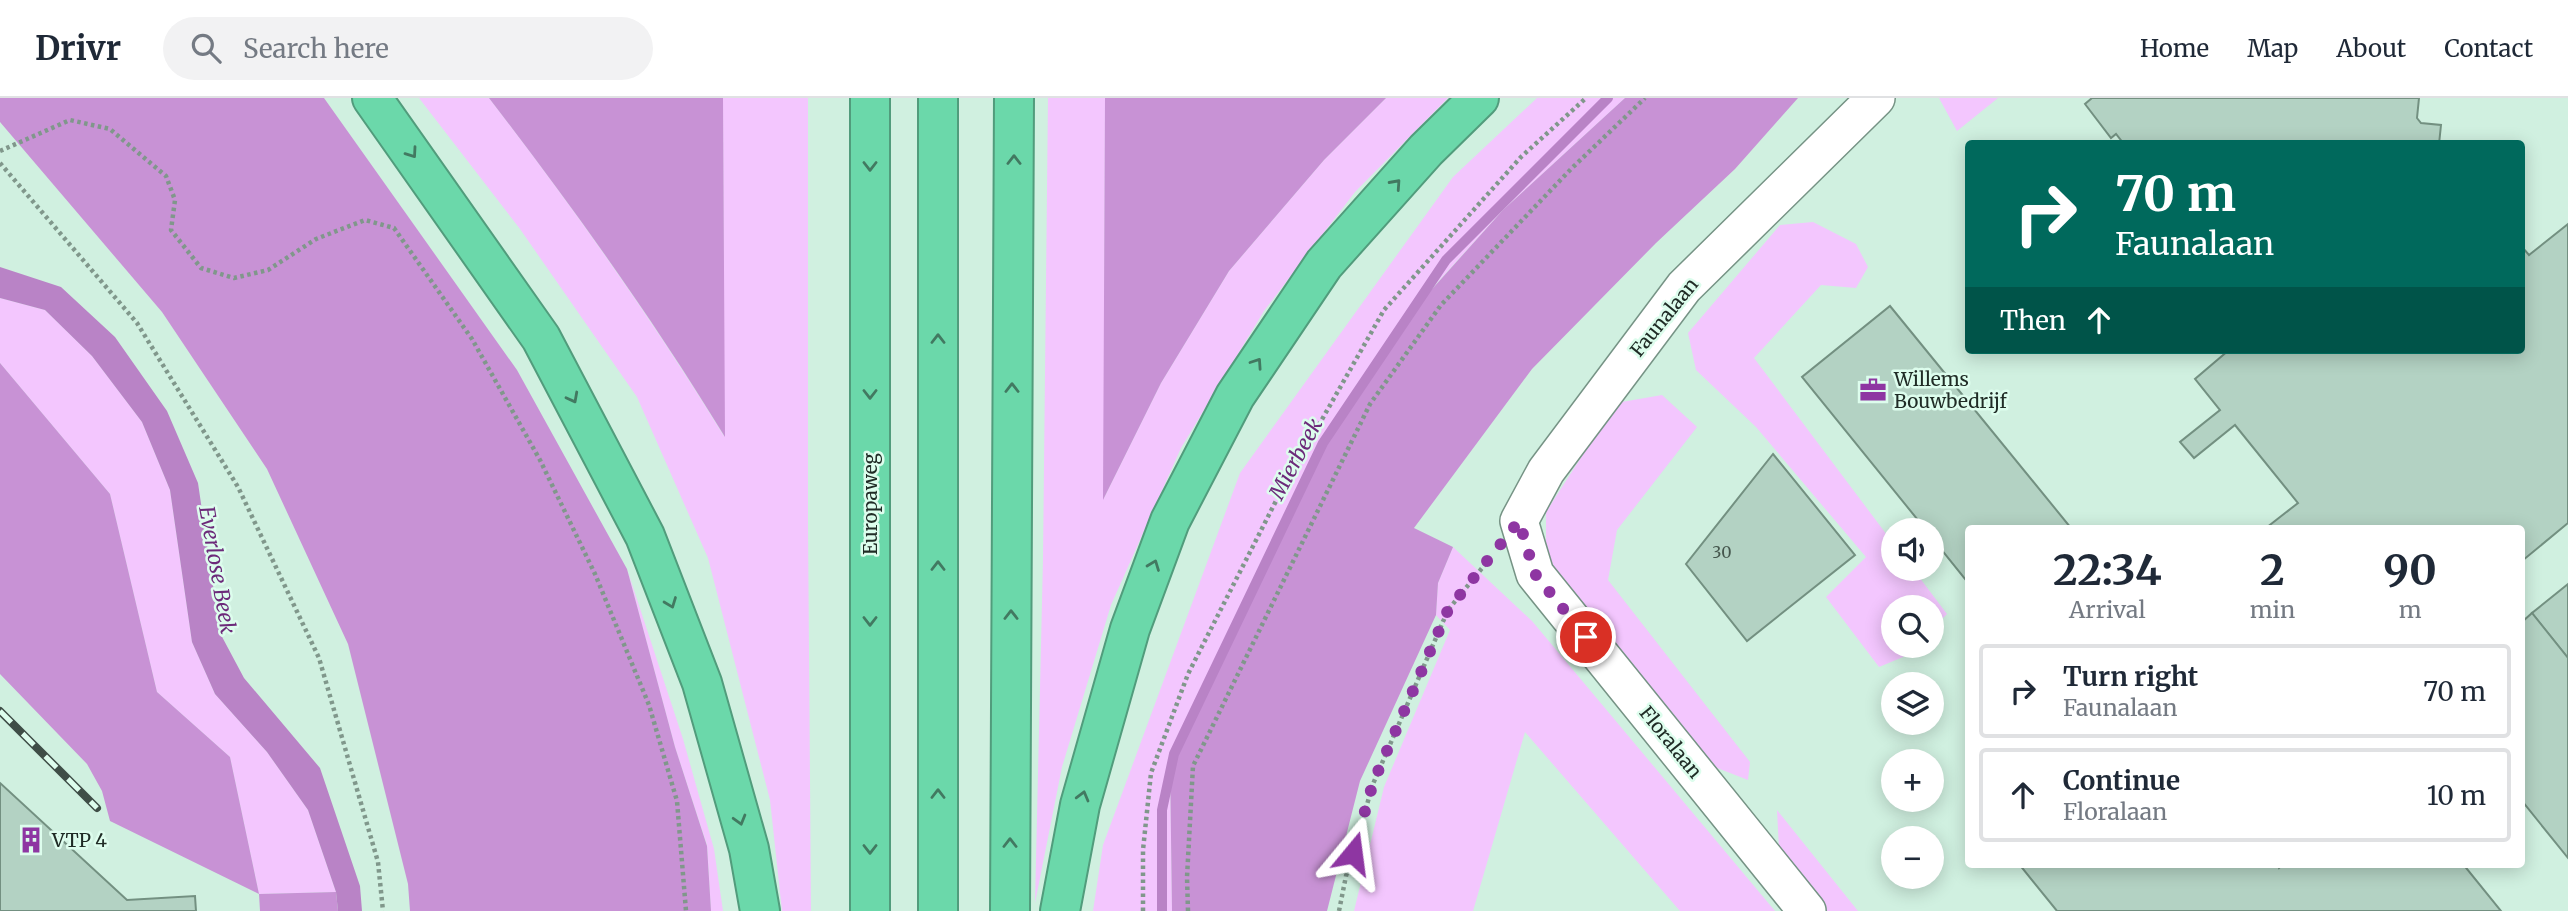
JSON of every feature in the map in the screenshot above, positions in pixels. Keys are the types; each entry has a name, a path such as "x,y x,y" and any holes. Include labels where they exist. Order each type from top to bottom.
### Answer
{"highway":[{"path":"372,98 541,338 645,536 702,683 748,849 760,911"},
{"name":"Europaweg","path":"870,98 870,911"},
{"path":"938,98 938,911"},
{"path":"1010,911 1014,98"},
{"path":"1060,911 1080,805 1130,629 1170,521 1235,396 1324,264 1426,150 1479,98"}],"street":[{"name":"Faunalaan","path":"1519,521 1546,471 1684,288 1876,98"},
{"name":"Floralaan","path":"1519,521 1535,574 1807,911"}],"path":[{"path":"1143,911 1143,850 1151,773 1188,674 1278,497 1384,310 1521,157 1586,98"},
{"path":"1188,911 1187,877 1193,766 1370,404 1441,305 1571,170 1645,98"},
{"path":"0,151 69,120 110,129 166,176 175,200 171,230 201,268 234,278 268,270 316,239 365,220 394,228 472,339 540,460 595,574 649,705 677,801 686,911"},
{"path":"0,163 137,323 238,487 319,658 378,862 383,911"},
{"path":"1339,911 1346,876 1373,783 1448,610 1519,521"}],"shaded area":[{"path":"0,98 324,98 517,370 627,569 675,747 707,846 711,911 410,911 408,884 348,644 267,469 162,312 0,122"},
{"path":"419,98 489,98 611,264 724,436 723,98 808,98 811,911 782,911 770,800 708,558 637,397 520,229"},
{"path":"489,98 723,98 725,437 612,264"},
{"path":"1048,98 1105,98 1104,498 1161,383 1229,271 1324,160 1386,98 1448,98 1355,192 1264,311 1181,448 1111,605 1062,767 1035,903 1043,559"},
{"path":"1105,98 1386,98 1324,160 1229,271 1161,383 1103,500"},
{"path":"1537,98 1625,98 1503,210 1416,306 1357,390 1313,468 1253,597 1170,763 1172,911 1093,911 1103,845 1240,473 1453,177"},
{"path":"1625,98 1798,98 1735,169 1656,243 1532,369 1414,528 1453,547 1438,583 1436,615 1360,781 1327,911 1172,911 1170,763 1253,597 1313,468 1357,390 1416,307 1503,210"},
{"path":"1939,98 1998,98 1957,131"},
{"path":"1813,222 1856,244 1868,267 1856,288 1821,285 1754,358 1881,527 1881,581 1922,581 1933,595 1881,595 1881,658 1901,658 1879,667 1826,597 1866,557 1756,427 1696,370 1688,333 1780,225"},
{"path":"0,267 61,287 115,337 167,411 198,483 220,633 244,678 320,768 360,886 362,911 338,911 336,892 308,810 267,752 215,694 192,642 170,490 142,422 92,356 45,310 0,298"},
{"path":"0,298 45,310 92,356 142,422 170,490 192,642 215,694 267,752 308,810 336,892 259,894 230,757 157,692 110,494 0,363"},
{"path":"0,363 110,494 157,692 230,757 259,894 110,821 102,791 87,764 0,674"},
{"path":"1662,395 1697,427 1617,530 1608,580 1750,762 1748,780 1707,764 1546,559 1546,512 1616,403"},
{"path":"1453,547 1532,621 1775,911 1680,911 1525,732 1473,911 1354,911 1384,787 1450,630 1436,615 1438,583"},
{"path":"627,569 683,739 714,849 723,911 711,911 707,845 675,747"},
{"path":"1777,810 1858,911 1827,911 1779,849"},
{"path":"336,892 338,911 260,911 259,894"}],"building":[{"path":"2092,98 2419,98 2417,118 2421,123 2441,125 2439,140 2121,140 2116,134 2111,138 2085,104"},
{"path":"2568,224 2568,523 2525,559 2525,525 2270,525 2298,503 2235,425 2194,458 2180,442 2220,410 2195,379 2224,354 2525,354 2525,250 2529,255"},
{"path":"1890,306 2069,525 1965,525 1965,579 1944,553 1944,518 1916,518 1802,377"},
{"path":"1773,454 1855,555 1747,641 1686,564"},
{"path":"2568,584 2568,658 2532,613"},
{"path":"2532,613 2568,658 2568,858 2525,805 2525,619"},
{"name":"VTP 4","path":"0,783 127,900 195,896 196,911 0,911"},
{"path":"2022,868 2466,868 2501,911 2057,911"}],"waterway":[{"name":"Mierbeek","path":"1162,911 1162,810 1174,754 1323,443 1446,260 1608,98"}],"railway":[{"path":"0,711 97,808"}],"place":[{"name":"Willems Bouwbedrijf","path":"1873,390"},
{"name":"VTP 4","path":"31,840"}],"route":[{"path":"1353,853 1373,783 1448,610 1519,521 1535,574 1586,637"}],"water label":[{"name":"Everlose Beek","path":"217,570"}]}
